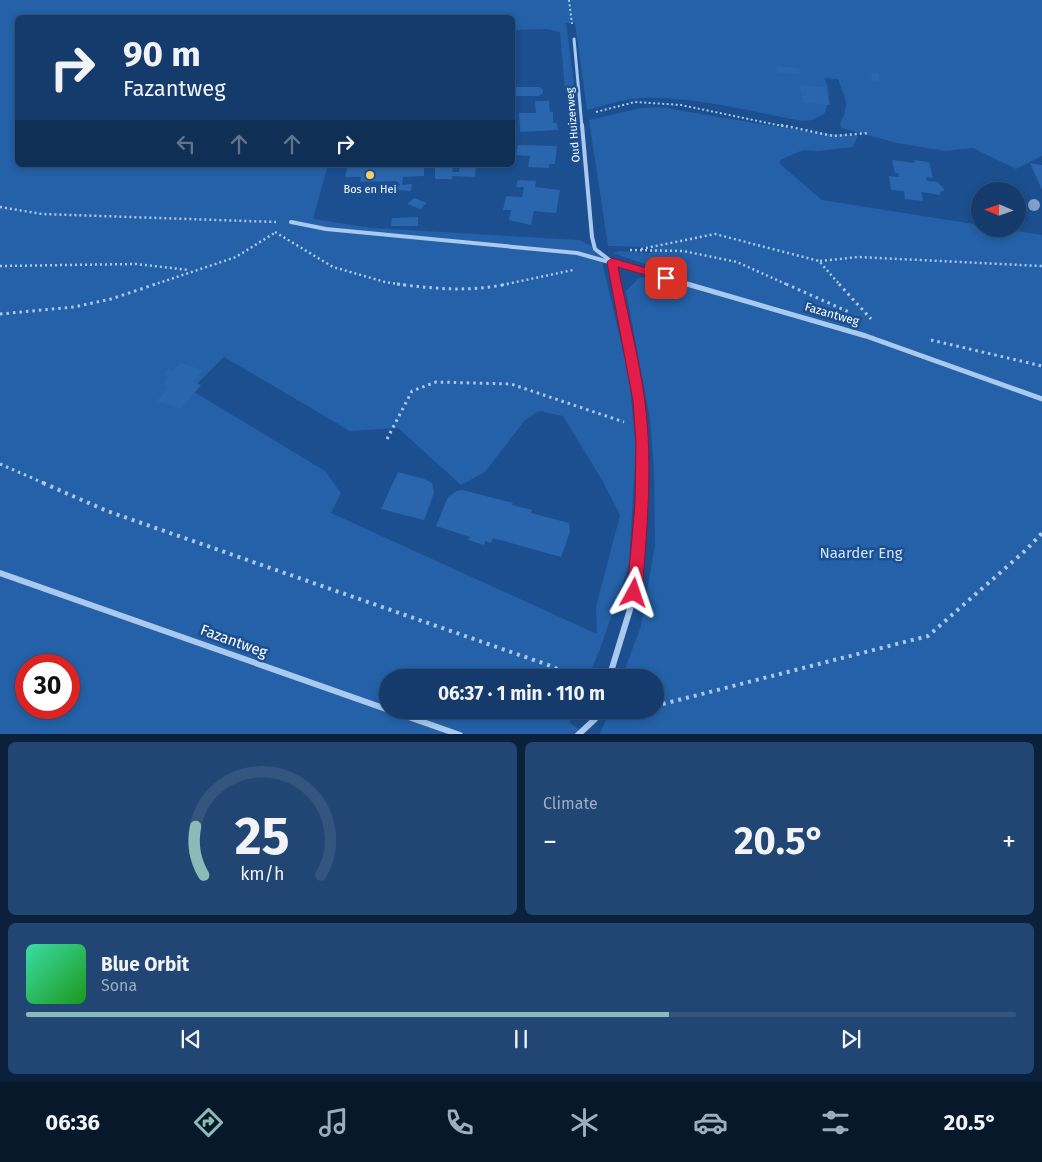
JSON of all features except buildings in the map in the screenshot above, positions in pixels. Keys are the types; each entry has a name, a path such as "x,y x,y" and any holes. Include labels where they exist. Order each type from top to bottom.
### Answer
{"street":[{"name":"Oud Huizerweg","path":"574,39 595,249"},
{"path":"291,222 326,229 577,254 612,262 639,401 642,504 634,593 612,669"},
{"name":"Fazantweg","path":"595,249 612,262 866,336 1042,399"},
{"name":"Fazantweg","path":"0,573 460,734"},
{"path":"578,734 595,719"}],"path":[{"path":"569,0 574,39"},
{"path":"604,110 635,102 681,105 833,136 869,133"},
{"path":"0,207 42,214 291,222"},
{"path":"0,314 74,307 111,299 236,256 291,222"},
{"path":"275,232 333,267 385,282 430,288 492,287 575,270"},
{"path":"635,250 715,234 819,261 858,257 1042,266"},
{"path":"627,250 683,252 737,262 851,313"},
{"path":"819,261 877,326 868,322"},
{"path":"0,266 136,264 190,271"},
{"path":"927,339 1042,366"},
{"path":"386,438 412,391 436,382 511,384 641,428"},
{"path":"0,464 107,511 335,589 557,669"},
{"path":"664,704 928,636 1026,550 1042,533"}],"green space":[{"path":"0,0 1042,0 1042,156 1016,169 973,148 945,151 897,143 842,128 840,125 846,102 838,79 824,78 828,91 825,113 813,120 802,121 717,104 651,98 615,102 587,110 575,23 566,23 576,99 565,91 560,32 547,29 515,30 515,15 15,15 15,167 327,167 313,219 372,228 579,240 602,251 603,266 629,376 636,448 629,564 591,669 379,669 379,719 570,719 569,722 585,734 0,734","holes":["224,357 350,431 398,428 461,485 485,472 525,420 539,411 563,416 602,480 620,515 596,607 597,634 331,513 341,493 325,471 191,390"]},
{"name":"Naarder Eng","path":"660,107 809,132 858,136 853,147 818,151 803,150 780,160 780,164 822,200 971,224 971,238 1026,238 1026,232 1042,235 1042,734 600,734 606,719 664,719 664,669 625,669 641,626 655,545 654,470 650,419 626,291 640,277 660,278 656,268 613,253 619,251 651,253 650,247 608,246 589,120 641,108"}],"place":[{"name":"Bos en Hei","path":"370,175"}],"route":[{"path":"634,593 642,504 642,443 639,401 612,262 666,278"}]}
